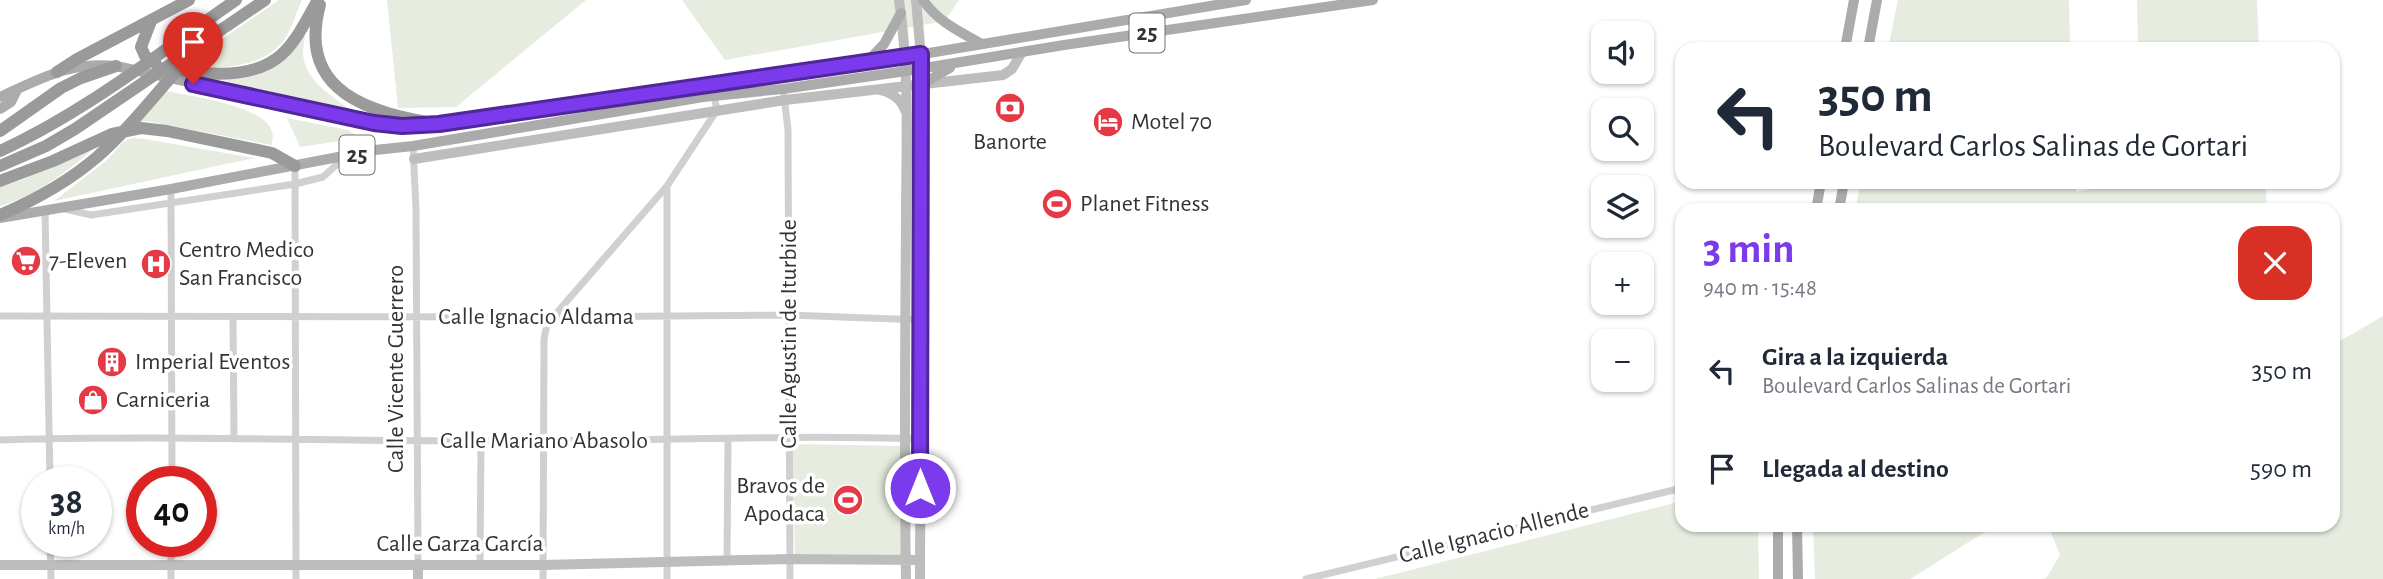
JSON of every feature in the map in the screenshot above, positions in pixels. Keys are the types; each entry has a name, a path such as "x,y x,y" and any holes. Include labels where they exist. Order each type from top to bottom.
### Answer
{"highway":[{"path":"57,72 189,0"},
{"path":"0,150 27,139 80,108 236,0"},
{"path":"0,166 46,146 75,129 265,0"},
{"path":"150,20 141,47 151,61 165,67 195,72 239,72 279,57 319,0"},
{"path":"319,0 314,44 320,64 335,86 370,107 412,120 439,124"},
{"path":"0,217 49,192 108,146 201,44"},
{"path":"0,131 53,93 81,78 116,66"},
{"path":"0,181 112,134 151,128 272,153 295,166"}],"main road":[{"path":"923,0 942,20 982,44"},
{"name":"25","path":"57,72 94,64 116,66 374,123 402,126 439,124 905,57 1245,0"},
{"name":"25","path":"0,217 171,189 375,150 714,96 784,94 1022,52 1373,0"},
{"path":"1846,42 1854,0"},
{"path":"1869,42 1877,0"},
{"path":"867,62 884,44 901,13"},
{"path":"922,84 942,71 975,60"},
{"path":"0,97 57,72"},
{"path":"0,110 11,102 18,90"},
{"path":"1777,532 1778,579"},
{"path":"1797,532 1798,579"}],"street":[{"path":"899,0 906,71 906,579"},
{"path":"916,0 922,68 919,579"},
{"path":"414,159 717,110 784,94 872,89 1003,75 1012,69 1022,52"},
{"path":"872,89 889,93 903,103 906,113"},
{"name":"Calle Agustin de Iturbide","path":"784,94 788,130 790,579"},
{"path":"543,579 544,339 551,317 667,186 717,110 714,96"},
{"name":"Calle Vicente Guerrero","path":"413,146 418,579"},
{"path":"64,208 91,215 295,184 323,177 344,158"},
{"path":"295,166 296,579"},
{"path":"667,186 667,579"},
{"path":"171,189 172,466"},
{"path":"45,211 50,466"},
{"name":"Calle Ignacio Aldama","path":"0,316 789,315 921,320"},
{"path":"233,317 234,437"},
{"name":"Calle Mariano Abasolo","path":"0,440 234,437 481,441 728,440 788,437 920,439"},
{"path":"727,562 728,440"},
{"path":"480,565 481,441"},
{"name":"Calle Ignacio Allende","path":"1306,579 1675,490"},
{"path":"51,557 51,579"},
{"path":"171,557 172,579"},
{"name":"Calle Garza García","path":"0,565 543,565 789,559 920,560"}],"shaded area":[{"path":"279,0 302,0 287,36 275,49 253,62 240,65 188,65 202,53"},
{"path":"387,0 586,0 456,107 398,108"},
{"path":"682,0 959,0 945,21 725,60"},
{"path":"1898,0 2069,0 2070,42 1889,42"},
{"path":"2137,0 2257,0 2259,42 2138,42"},
{"path":"305,31 303,54 309,72 322,88 354,112 213,82 244,78 267,71 286,57"},
{"path":"167,91 215,101 252,113 265,121 272,132 271,145 147,121 138,122"},
{"path":"287,118 348,130 360,138 300,147"},
{"path":"131,138 145,139 254,158 54,201"},
{"path":"97,146 39,189 0,206 0,187"},
{"path":"1860,189 2076,189 2076,192 2092,189 2266,189 2266,203 1856,203"},
{"path":"2383,316 2383,579 2044,579 2060,555 2051,532 2340,532 2340,341"},
{"name":"Bravos de Apodaca","path":"792,444 902,446 902,555 795,554"},
{"path":"1675,503 1675,532 1758,532 1759,579 1375,579"},
{"path":"1813,532 1985,532 1910,579 1815,579"}],"place":[{"name":"Banorte","path":"1010,108"},
{"name":"Motel 70","path":"1108,122"},
{"name":"Planet Fitness","path":"1057,204"},
{"name":"7-Eleven","path":"26,261"},
{"name":"Centro Medico San Francisco","path":"156,264"},
{"name":"Imperial Eventos","path":"112,362"},
{"name":"Carniceria","path":"93,400"},
{"name":"Bravos de Apodaca","path":"848,500"}],"route":[{"path":"193,84 374,123 402,126 439,124 921,54 920,488"}]}
